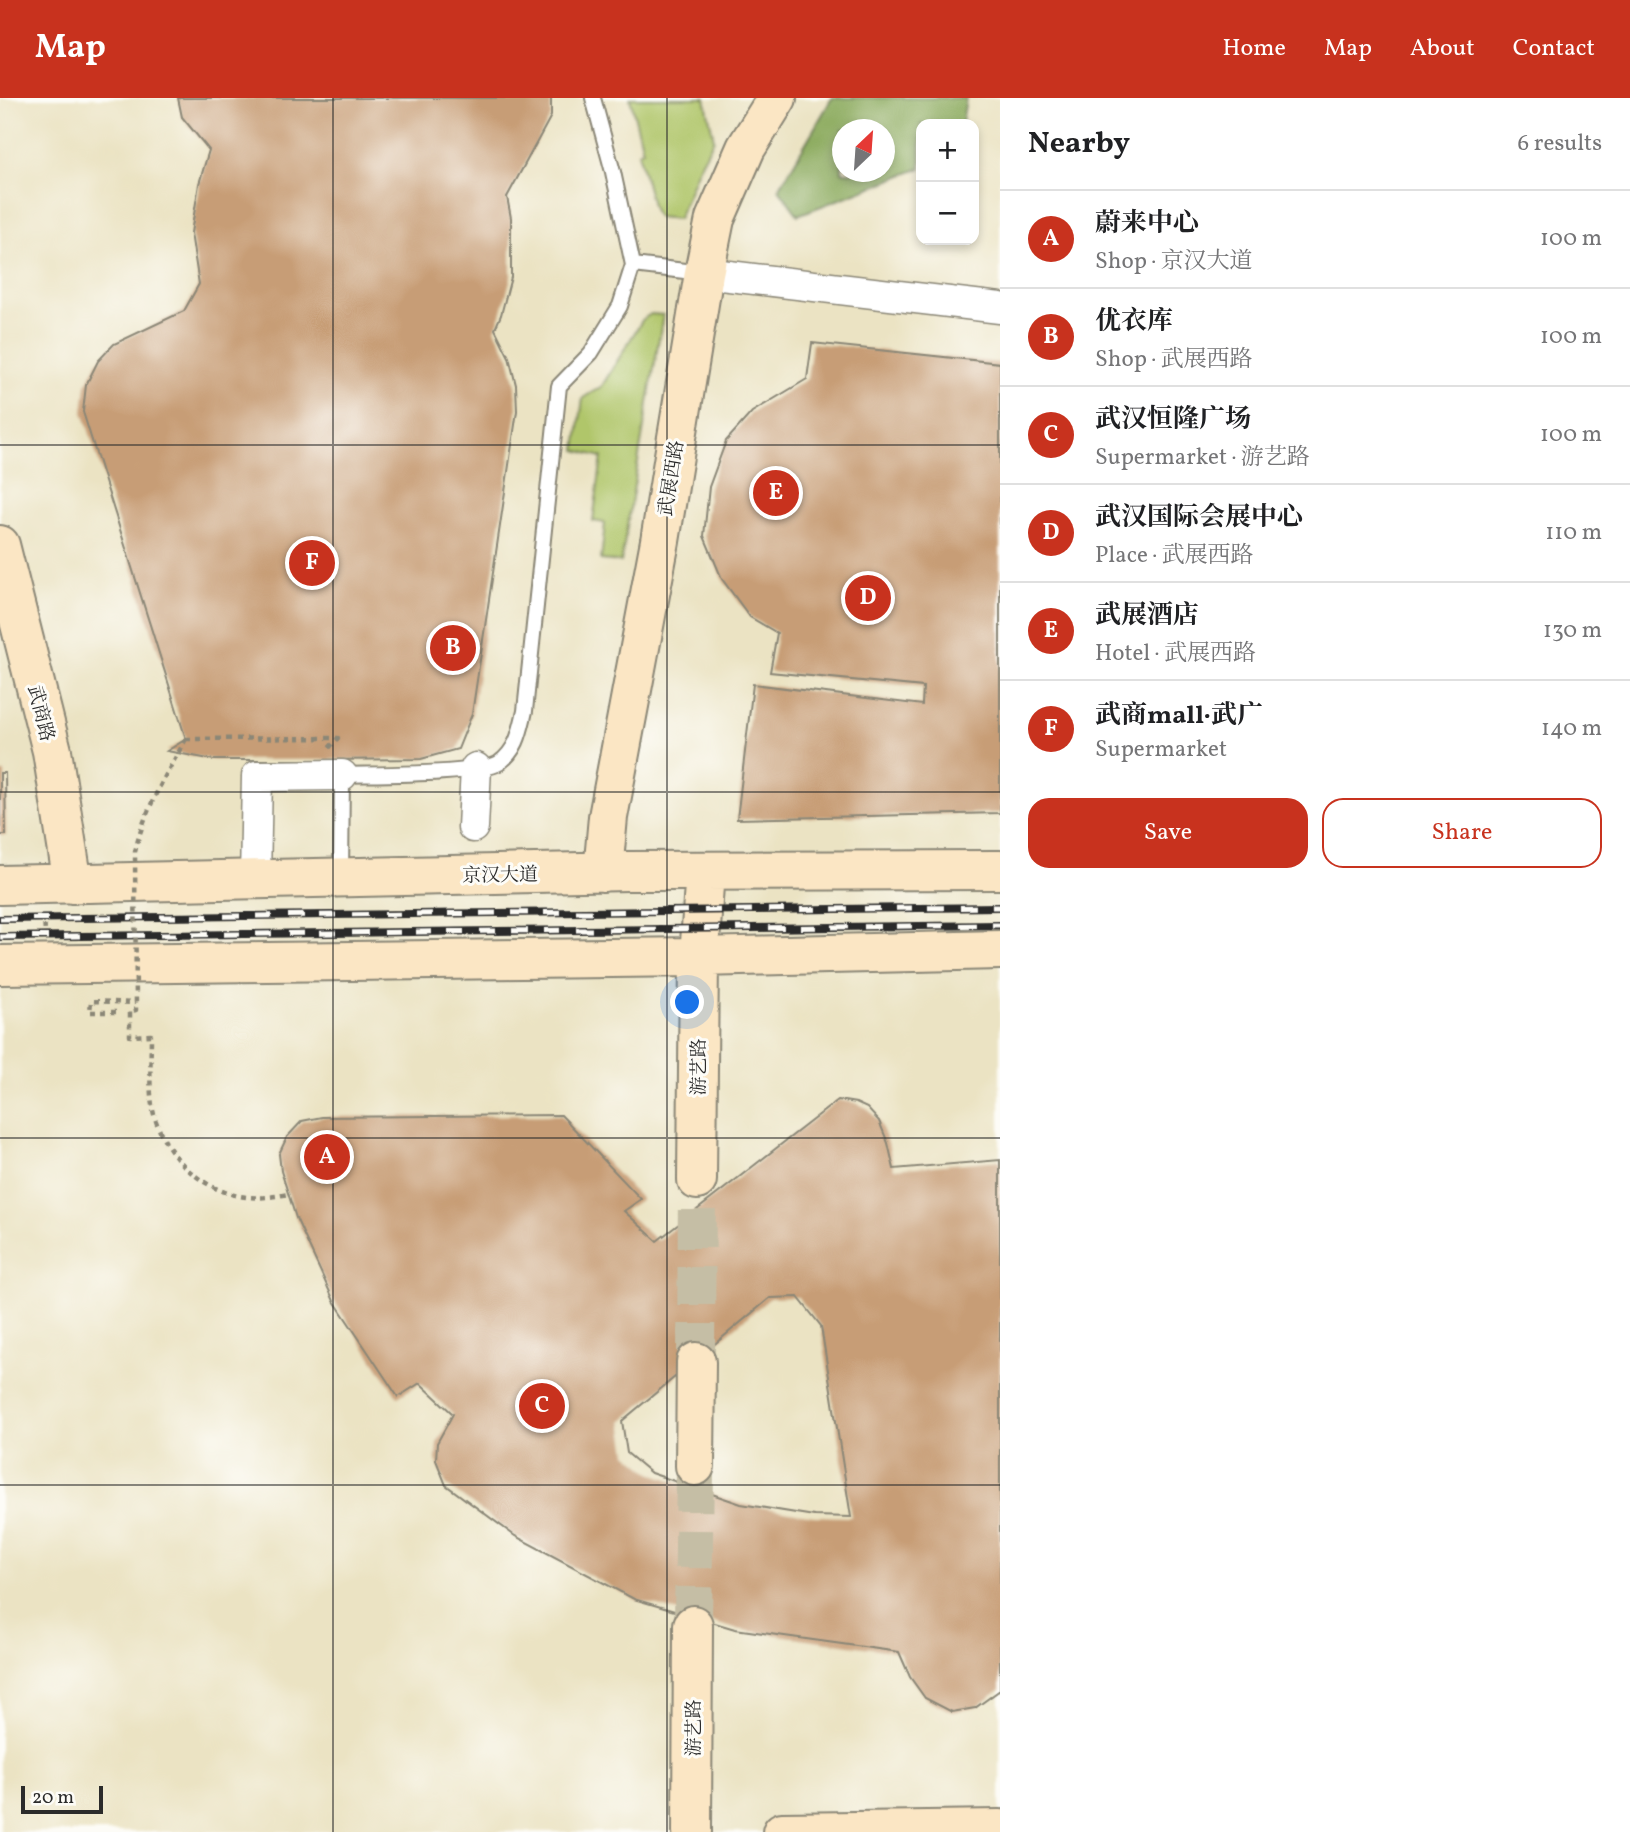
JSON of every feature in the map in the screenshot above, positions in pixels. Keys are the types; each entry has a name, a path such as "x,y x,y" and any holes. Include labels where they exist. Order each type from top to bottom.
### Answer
{"main road":[{"name":"武展西路","path":"603,872 608,817 660,541 715,219 746,148 777,98"},
{"name":"武商路","path":"0,545 52,751 73,884"},
{"name":"京汉大道","path":"0,886 603,872 1000,870"},
{"name":"游艺路","path":"697,1180 699,957 705,871"},
{"path":"0,965 699,957 1000,950"},
{"path":"695,1466 696,1363"},
{"name":"游艺路","path":"692,1832 693,1625"},
{"path":"782,1832 1000,1829"}],"street":[{"path":"704,274 1000,308"},
{"path":"473,827 476,768"},
{"path":"255,879 257,776 342,775"}],"lane":[{"path":"341,877 342,775 476,768 497,764 517,745 525,711 559,386 591,353 620,306 633,265 613,172 593,98"},
{"path":"633,265 704,274"}],"path":[{"path":"288,1194 250,1198 224,1192 198,1177 178,1160 160,1133 152,1105 151,1035 130,1036 130,1011 136,1010 135,852 139,832 155,794 186,739 338,738 318,760 342,775"},
{"path":"44,912 46,942"},
{"path":"116,1012 90,1012 91,1001 135,1003"}],"green space":[{"path":"630,98 705,98 714,139 698,169 678,219 657,217 653,209 638,152 643,150"},
{"path":"832,98 966,98 963,119 916,119 916,170 895,178 895,119 832,119 832,182 884,182 798,215 779,189"},
{"path":"651,314 663,315 621,562 601,560 605,523 593,521 602,457 576,450 583,398 602,386 643,319"}],"building":[{"path":"178,98 551,98 551,116 507,197 511,218 511,277 495,329 509,357 516,385 517,411 472,714 458,749 421,759 318,760 214,760 167,751 186,739 83,412 86,385 98,361 114,344 184,311 199,284 191,233 199,184 209,150 182,117"},
{"path":"812,343 1000,363 1000,813 737,819 753,684 922,705 923,687 770,672 777,633 750,617 722,579 704,536 709,487 726,441 752,412 807,379"},
{"path":"0,773 5,773 6,835 0,835"},
{"path":"838,1100 867,1108 879,1121 894,1169 1000,1160 1000,1690 975,1708 952,1712 925,1698 910,1677 899,1652 735,1629 634,1599 515,1536 446,1485 436,1460 437,1443 453,1414 420,1383 398,1397 334,1301 296,1218 281,1171 279,1154 287,1137 302,1121 322,1117 561,1115 641,1199 624,1211 657,1241","holes":["798,1297 821,1326 851,1517 814,1516 741,1504 651,1473 627,1453 622,1421 770,1298"]}],"tunnel":[{"path":"696,1362 697,1180"},
{"path":"693,1625 695,1466"}],"railway":[{"path":"0,919 1000,907"},
{"path":"0,937 1000,925"}],"place":[{"name":"武展酒店","path":"776,493"},
{"name":"武商mall·武广","path":"312,563"},
{"name":"武汉国际会展中心","path":"868,598"},
{"name":"优衣库","path":"453,648"},
{"name":"蔚来中心","path":"327,1157"},
{"name":"武汉恒隆广场","path":"542,1406"}]}
